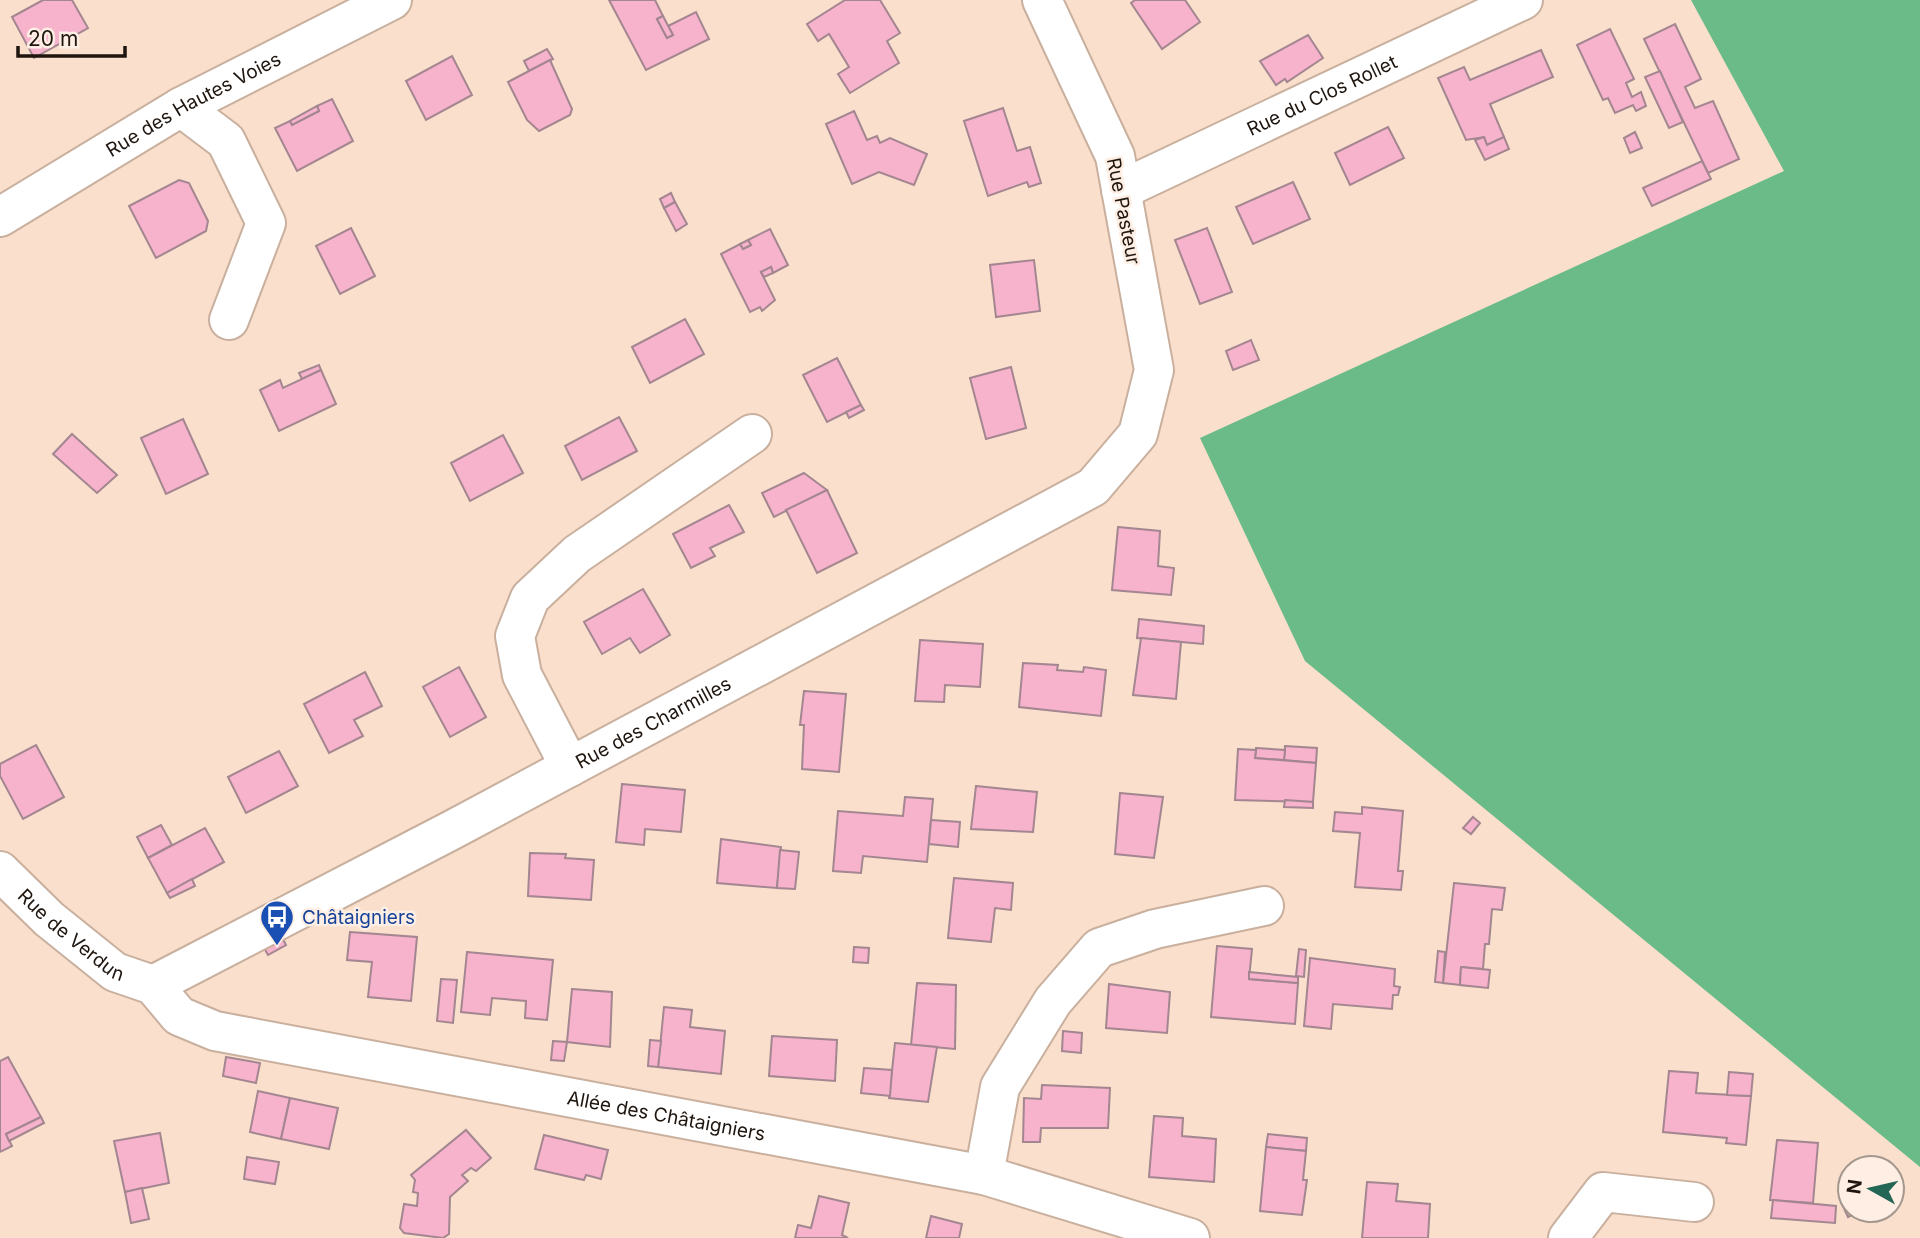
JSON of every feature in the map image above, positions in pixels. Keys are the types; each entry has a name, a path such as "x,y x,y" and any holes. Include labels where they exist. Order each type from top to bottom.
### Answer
{"street":[{"name":"Rue des Hautes Voies","path":"0,217 181,107 392,0"},
{"name":"Rue Pasteur","path":"1042,0 1115,156 1154,370 1138,434"},
{"name":"Rue du Clos Rollet","path":"1121,190 1522,0"},
{"path":"181,107 226,141 266,223 229,320"},
{"path":"570,767 522,675 515,635 530,598 577,554 752,433"},
{"name":"Rue des Charmilles","path":"153,985 570,767 1093,487 1138,434"},
{"name":"Rue de Verdun","path":"0,871 49,919 115,971 153,985"},
{"path":"984,1174 1000,1087 1053,1000 1098,948 1155,929 1264,906"},
{"name":"Allée des Châtaigniers","path":"153,985 180,1016 215,1031 984,1174 1190,1238"},
{"path":"1568,1238 1603,1192 1694,1202"}],"green space":[{"path":"1691,0 1920,0 1920,1167 1305,661 1200,438 1784,171"}],"building":[{"path":"43,0 72,0 88,28 34,58 12,17"},
{"path":"609,0 655,0 663,16 657,19 667,38 673,35 668,26 696,12 709,39 646,70"},
{"path":"845,0 880,0 900,33 887,41 899,63 850,93 838,74 849,67 829,34 818,41 807,24"},
{"path":"1135,0 1185,0 1200,22 1162,49 1131,3"},
{"path":"663,16 673,35 667,38 657,19"},
{"path":"1675,24 1701,79 1685,87 1695,108 1713,101 1739,159 1708,173 1644,39"},
{"path":"1610,29 1634,79 1626,83 1632,97 1641,92 1646,106 1636,111 1633,105 1615,113 1608,98 1603,100 1577,45"},
{"path":"1308,35 1323,58 1287,82 1285,79 1276,85 1260,61"},
{"path":"547,49 553,59 529,71 524,61"},
{"path":"1541,50 1553,77 1490,104 1504,137 1487,145 1484,137 1466,140 1438,78 1464,67 1470,80"},
{"path":"452,56 472,95 426,120 406,81"},
{"path":"550,60 572,109 570,115 539,131 527,120 508,82"},
{"path":"1660,71 1683,122 1669,128 1645,77"},
{"path":"332,99 353,141 297,171 275,128 290,121 292,125 319,111 317,106"},
{"path":"317,106 319,111 292,125 290,121"},
{"path":"1003,108 1017,151 1030,147 1041,183 1029,187 1027,182 988,196 964,121"},
{"path":"854,111 867,140 877,136 880,143 890,138 927,154 914,185 879,172 852,184 826,124"},
{"path":"1388,127 1404,158 1350,185 1335,153"},
{"path":"1635,132 1642,148 1630,153 1624,138"},
{"path":"1484,137 1487,145 1504,137 1509,149 1485,160 1475,140"},
{"path":"1702,161 1711,179 1652,206 1643,188"},
{"path":"179,180 189,183 208,221 206,231 156,258 129,206"},
{"path":"1293,182 1310,219 1253,244 1236,207"},
{"path":"671,193 675,202 664,208 660,199"},
{"path":"675,202 687,224 676,231 664,208"},
{"path":"351,228 375,276 340,294 316,246"},
{"path":"1207,228 1232,292 1200,304 1175,240"},
{"path":"770,229 788,265 773,273 771,267 761,272 775,300 762,311 760,307 750,312 721,254 740,244 743,249 751,245 748,240"},
{"path":"748,240 751,245 743,249 740,244"},
{"path":"1034,260 1040,311 996,317 990,265"},
{"path":"771,267 773,273 764,277 761,272"},
{"path":"685,319 704,354 650,383 632,347"},
{"path":"1251,340 1259,360 1233,370 1226,351"},
{"path":"837,358 861,405 827,422 803,375"},
{"path":"319,365 321,370 302,379 299,373"},
{"path":"1011,367 1026,428 986,439 970,378"},
{"path":"321,370 336,404 279,431 260,390 280,380 283,388"},
{"path":"861,405 864,410 849,418 846,412"},
{"path":"619,417 637,451 582,480 565,446"},
{"path":"183,419 208,474 166,494 141,438"},
{"path":"72,434 117,475 97,493 53,454"},
{"path":"503,435 523,473 470,501 451,463"},
{"path":"804,473 827,490 774,517 762,493"},
{"path":"827,490 857,553 817,573 786,510"},
{"path":"729,505 744,532 710,548 715,556 691,568 673,534"},
{"path":"1118,527 1160,531 1158,566 1174,568 1171,595 1112,590"},
{"path":"643,589 670,635 640,653 630,638 602,654 584,622"},
{"path":"1139,619 1204,626 1203,644 1137,638"},
{"path":"1141,638 1181,642 1176,699 1133,695"},
{"path":"920,640 983,644 980,687 945,685 944,702 915,701"},
{"path":"1023,663 1058,665 1057,670 1083,672 1084,667 1106,670 1101,716 1019,707"},
{"path":"459,667 486,717 450,737 423,687"},
{"path":"365,672 382,706 354,720 363,736 329,753 304,704"},
{"path":"804,691 846,694 839,772 802,769 804,725 800,725"},
{"path":"36,745 64,797 23,819 0,776 0,764"},
{"path":"1285,746 1317,748 1316,763 1284,760"},
{"path":"1256,748 1285,750 1284,760 1255,758"},
{"path":"1238,749 1256,750 1255,758 1316,763 1313,802 1235,800"},
{"path":"279,751 298,786 246,813 228,777"},
{"path":"622,784 685,790 681,832 645,829 644,845 616,842"},
{"path":"976,786 1037,792 1033,832 971,829"},
{"path":"1120,793 1163,797 1154,858 1115,854"},
{"path":"905,797 933,799 927,862 863,856 861,873 833,871 838,811 903,816"},
{"path":"1285,800 1313,802 1313,808 1284,807"},
{"path":"1362,807 1403,811 1398,871 1403,871 1401,890 1355,887 1360,833 1333,831 1335,812 1362,814"},
{"path":"1473,817 1480,823 1471,834 1463,828"},
{"path":"931,820 960,822 958,847 929,844"},
{"path":"161,825 172,845 148,858 137,837"},
{"path":"205,828 224,862 167,893 148,858"},
{"path":"721,839 781,847 777,888 717,883"},
{"path":"780,850 799,852 795,889 777,888"},
{"path":"530,853 566,854 565,858 594,860 591,900 528,896"},
{"path":"954,878 1013,883 1011,910 995,908 991,942 948,938"},
{"path":"192,879 195,886 170,898 167,893"},
{"path":"1454,883 1505,888 1502,910 1492,909 1489,944 1485,944 1483,969 1461,967 1460,985 1443,983"},
{"path":"350,932 417,937 411,1001 368,997 372,962 347,960"},
{"path":"283,939 286,945 268,955 264,948"},
{"path":"1217,946 1252,949 1249,979 1298,983 1295,1024 1211,1017"},
{"path":"854,947 869,948 868,963 853,962"},
{"path":"1299,949 1306,950 1304,977 1296,976"},
{"path":"1438,951 1445,952 1443,983 1435,982"},
{"path":"467,952 553,960 547,1020 525,1018 526,1001 492,998 490,1015 461,1012"},
{"path":"1310,958 1395,969 1394,986 1400,987 1398,995 1393,995 1392,1009 1333,1004 1331,1029 1304,1026"},
{"path":"1461,967 1490,970 1488,988 1460,985"},
{"path":"1249,972 1298,977 1298,983 1249,979"},
{"path":"441,979 457,980 453,1023 437,1021"},
{"path":"917,983 956,985 955,1049 911,1045"},
{"path":"1109,984 1170,992 1167,1033 1106,1028"},
{"path":"572,989 612,992 610,1047 567,1042"},
{"path":"664,1007 692,1010 690,1027 725,1031 721,1074 658,1067"},
{"path":"1063,1031 1082,1033 1081,1053 1062,1051"},
{"path":"772,1036 837,1040 835,1081 769,1076"},
{"path":"650,1040 661,1041 658,1067 648,1066"},
{"path":"553,1041 567,1042 564,1061 551,1060"},
{"path":"895,1043 937,1047 928,1102 889,1098"},
{"path":"8,1057 41,1117 6,1134 12,1146 0,1152 0,1061"},
{"path":"226,1057 260,1063 256,1083 223,1076"},
{"path":"864,1068 892,1070 890,1096 861,1093"},
{"path":"1669,1071 1698,1073 1696,1093 1751,1096 1746,1145 1726,1143 1727,1138 1663,1132"},
{"path":"1729,1072 1753,1074 1751,1096 1727,1095"},
{"path":"1042,1085 1110,1088 1108,1128 1041,1128 1040,1142 1023,1142 1024,1098 1041,1099"},
{"path":"258,1091 290,1098 281,1139 250,1132"},
{"path":"290,1098 338,1108 329,1149 281,1139"},
{"path":"1154,1116 1183,1118 1182,1136 1216,1139 1214,1182 1149,1177"},
{"path":"41,1117 44,1123 9,1141 6,1134"},
{"path":"466,1130 491,1158 476,1171 471,1168 462,1175 468,1181 450,1197 449,1234 443,1238 404,1233 400,1228 404,1204 417,1206 418,1193 413,1192 415,1180 411,1175"},
{"path":"160,1133 169,1183 125,1192 114,1141"},
{"path":"1268,1134 1307,1138 1306,1151 1266,1147"},
{"path":"544,1135 608,1150 601,1179 586,1175 584,1180 535,1169"},
{"path":"1777,1140 1818,1143 1813,1203 1770,1200"},
{"path":"1266,1147 1306,1151 1303,1180 1307,1180 1302,1215 1260,1211"},
{"path":"247,1157 279,1162 275,1184 244,1179"},
{"path":"1367,1182 1398,1184 1396,1201 1430,1204 1428,1238 1362,1238"},
{"path":"142,1188 149,1219 131,1223 125,1192"},
{"path":"819,1196 849,1203 842,1235 848,1238 795,1238 798,1225 811,1228"},
{"path":"1773,1200 1836,1206 1835,1223 1771,1218"},
{"path":"931,1216 962,1224 959,1238 926,1238"}],"place":[{"name":"Châtaigniers","path":"277,947"}]}
